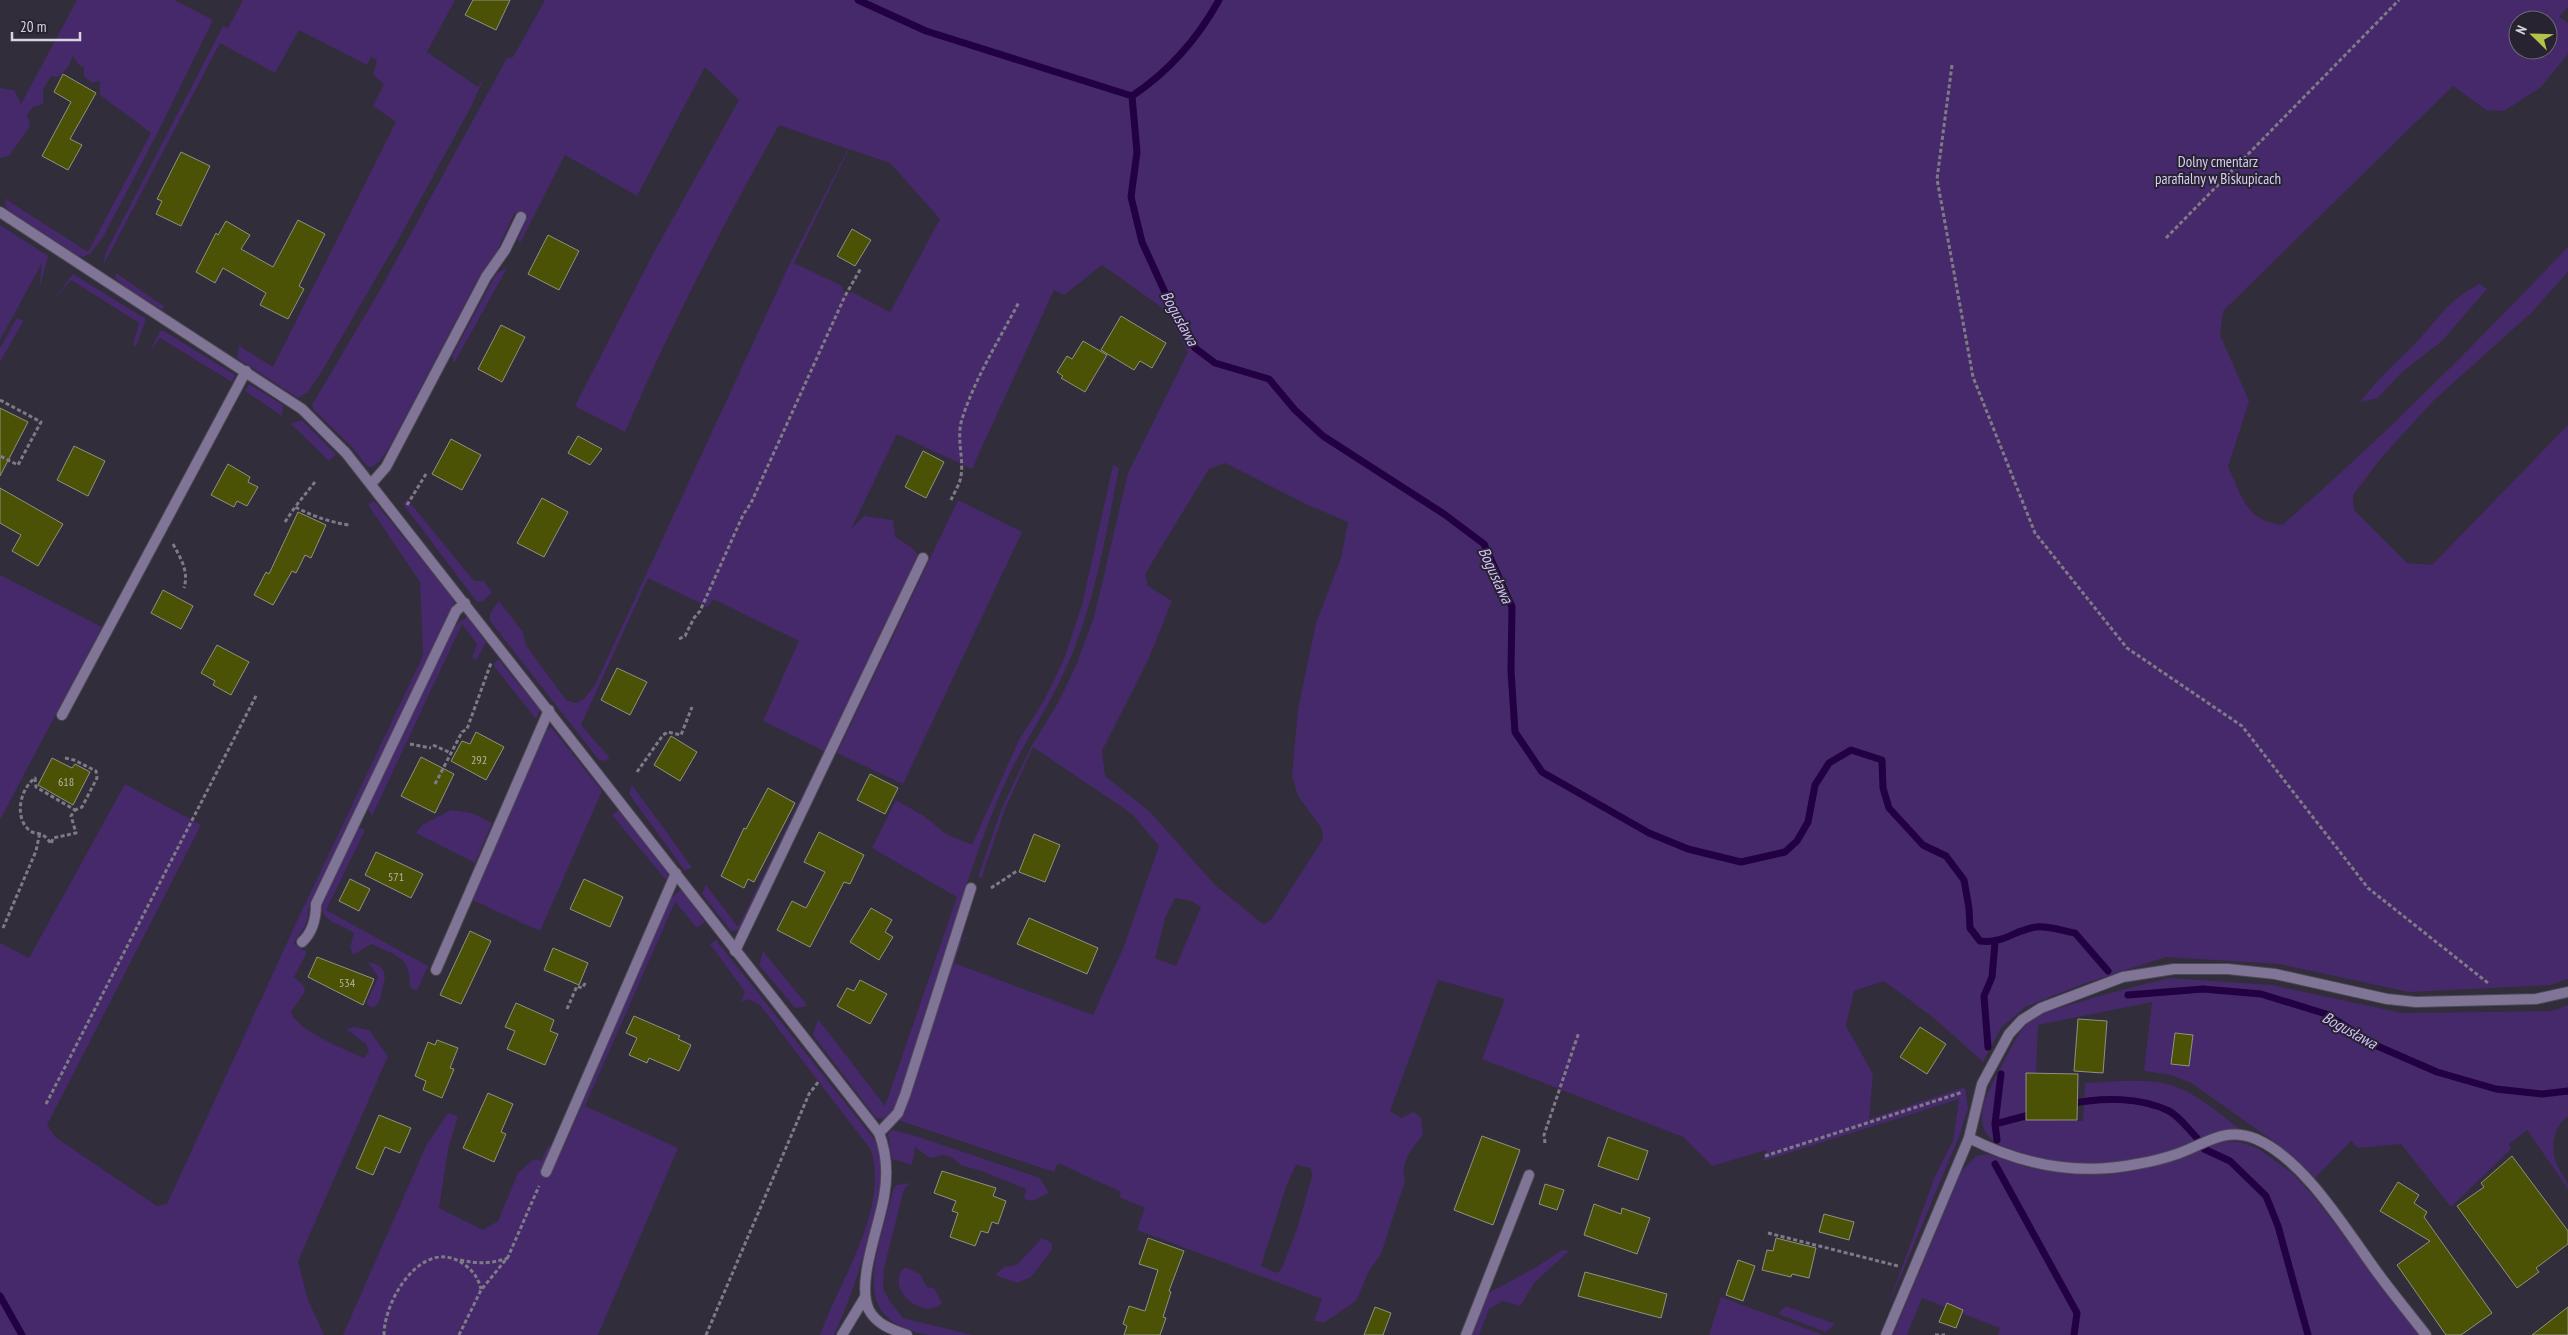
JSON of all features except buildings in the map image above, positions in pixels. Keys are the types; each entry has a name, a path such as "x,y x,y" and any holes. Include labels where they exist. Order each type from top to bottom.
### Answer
{"street":[{"path":"0,212 302,408 346,453 879,1133 885,1150 887,1169 884,1197 869,1255 865,1297 870,1312 884,1326 907,1335"},
{"path":"371,484 386,467 486,277 505,250 521,217"},
{"path":"62,714 246,371"},
{"path":"735,951 923,558"},
{"path":"302,942 307,937 316,918 316,904 456,611 464,603"},
{"path":"436,970 548,710"},
{"path":"546,1172 676,873"},
{"path":"879,1133 898,1113 905,1096 971,888"},
{"path":"1886,1335 1969,1138 1982,1084 2009,1034 2022,1020 2041,1008 2123,977 2174,968 2228,969 2275,974 2387,999 2416,1002 2536,999 2568,992"},
{"path":"1969,1138 1988,1148 2031,1163 2066,1168 2102,1170 2138,1164 2178,1154 2216,1136 2236,1134 2255,1139 2274,1149 2321,1195 2426,1335"},
{"path":"1466,1335 1529,1175"},
{"path":"842,1335 865,1297"}],"path":[{"path":"2166,238 2399,0"},
{"path":"1952,65 1937,179 1973,377 2035,533 2127,648 2242,726 2368,888 2508,999"},
{"path":"679,639 685,636 694,618 700,611 743,515 751,504 801,388 844,296 861,268"},
{"path":"950,500 961,478 962,463 958,439 962,421 991,355 1019,302"},
{"path":"0,400 41,422 18,465 0,456"},
{"path":"410,503 426,474"},
{"path":"286,522 315,482"},
{"path":"295,508 315,514 329,522 349,525"},
{"path":"173,544 184,564 187,579 184,588"},
{"path":"435,784 462,732 467,729 490,668"},
{"path":"46,1104 257,694"},
{"path":"637,772 663,735 668,732 681,735 692,707"},
{"path":"405,745 415,743 451,753"},
{"path":"65,758 74,760 96,771 97,778 82,807 75,810 71,816 76,833 53,838 52,844 47,836 40,832 29,831 19,815 18,808 31,781 35,778 36,787 75,810"},
{"path":"3,928 36,851 40,832"},
{"path":"991,888 1017,871"},
{"path":"567,1009 577,986 582,988 586,982"},
{"path":"1545,1143 1544,1135 1580,1032"},
{"path":"706,1335 810,1094 817,1082 832,1072"},
{"path":"1765,1156 1868,1124 1982,1084"},
{"path":"459,1335 481,1290 508,1257 546,1172"},
{"path":"1768,1233 1902,1267"},
{"path":"384,1335 388,1306 400,1286 415,1269 428,1260 445,1255 458,1260 480,1264 493,1263 508,1257"},
{"path":"458,1260 472,1270 478,1279 481,1290"},
{"path":"1935,1335 1945,1335"}],"green space":[{"path":"77,0 174,0 213,20 157,134 103,237 90,254 83,257 8,210 5,204 6,196 7,200 88,252 151,133 100,95 100,81 93,83 84,77 84,67 79,65 73,56 68,67 58,77 51,76 43,90 43,104 33,107 27,115 30,126 9,156 0,158 0,88 14,90 21,104"},
{"path":"243,0 455,0 427,52 478,87 484,78 471,107 397,242 322,371 308,392 298,398 237,358 240,342 241,347 273,367 396,122 373,106 384,84 373,75 377,60 371,57 367,65 299,30 275,73 220,43 104,264 105,254 223,26 228,28"},
{"name":"Dolny cmentarz parafialny w Biskupicach","path":"545,0 2568,0 2568,7 2559,17 2568,23 2568,54 2541,87 2504,111 2486,110 2453,86 2223,311 2220,335 2249,401 2228,467 2242,497 2253,512 2260,518 2282,525 2320,492 2428,389 2568,247 2568,272 2531,313 2433,401 2382,457 2353,495 2354,510 2407,563 2432,565 2568,425 2568,979 2550,985 2409,992 2279,964 2166,957 2083,984 2025,1007 2001,1028 1983,1062 1935,1019 1884,981 1854,991 1846,1026 1873,1074 1869,1119 1965,1087 1968,1108 1960,1134 1887,1309 1935,1176 1953,1141 1959,1099 1763,1161 1766,1150 1712,1166 1683,1137 1482,1059 1505,999 1438,980 1390,1111 1401,1118 1413,1112 1421,1117 1423,1135 1405,1162 1405,1181 1381,1254 1369,1271 1356,1301 1325,1322 1314,1321 1322,1299 1137,1230 1145,1208 1119,1197 1121,1192 1058,1163 1054,1172 898,1120 960,939 975,935 962,940 954,963 1093,1015 1124,946 1159,846 1132,814 1033,747 1005,809 983,873 983,878 978,877 1002,808 1031,747 1059,701 1075,668 1094,617 1128,473 1188,352 1167,311 1102,265 1064,295 1054,290 972,469 897,434 851,529 864,516 893,520 895,537 911,547 918,555 741,929 731,931 702,894 706,885 738,927 824,751 763,721 799,641 713,599 708,607 648,578 581,725 610,758 604,761 599,760 490,621 490,613 499,601 523,632 526,645 566,700 576,703 585,698 595,685 790,263 848,149 779,125 698,277 660,354 625,432 575,406 653,254 739,100 705,67 637,196 565,155 520,243 518,239 528,216 523,211 514,214 497,251 479,277 390,446 379,462 372,467 368,467 351,446 314,410 312,405 380,290 507,58 513,57","holes":["849,149 890,163 940,219 890,312 852,292 845,295 842,286 794,263","1225,463 1310,506 1348,522 1341,558 1316,623 1298,709 1292,776 1298,796 1322,829 1323,839 1271,920 1263,924 1216,886 1150,812 1105,776 1102,751 1149,658 1172,601 1148,586 1145,574 1209,469","1175,898 1191,901 1201,907 1176,966 1155,958 1165,918","1296,1165 1311,1168 1312,1176 1297,1229 1281,1270 1276,1273 1261,1266 1287,1184"]},
{"path":"0,225 48,256 39,291 42,263 0,340"},
{"path":"507,267 454,363 452,356 496,274"},
{"path":"116,273 165,307 161,309 128,289 115,278"},
{"path":"73,274 146,319 136,347 133,345 139,323 71,280 54,299"},
{"path":"2480,284 2487,289 2442,341 2402,372 2378,398 2360,402 2451,303"},
{"path":"16,319 24,320 0,362 0,348"},
{"path":"160,331 164,331 235,375 232,382 160,338 149,353"},
{"path":"249,384 283,405 282,416 245,391"},
{"path":"302,420 336,454 329,461 291,424"},
{"path":"1113,465 1119,468 1109,522 1097,576 1082,629 1061,679 1005,783 983,837 921,1033 894,1110 888,1118 876,1118 813,1035 818,1019 885,1106 957,897 872,848 896,800 924,816 946,834 972,845 1019,740 1045,699 1064,659 1082,605"},
{"path":"407,499 474,581 484,581 492,592 483,601 477,602 403,504"},
{"path":"958,500 1022,532 903,784 837,753"},
{"path":"374,501 454,599 454,604 308,910 308,920 294,944 307,952 294,977 305,987 304,993 291,1012 295,1019 302,1026 323,1039 364,1058 369,1051 366,1044 346,1029 354,1027 369,1030 388,1056 298,1261 308,1300 324,1335 0,1335 0,943 29,958 125,784 201,825 47,1125 55,1137 157,1206 167,1204 298,919 421,660 423,653 420,582 368,505"},
{"path":"0,575 102,627 0,820"},
{"path":"467,617 486,642 476,661 472,657 477,644 462,624 372,816 367,807 454,628"},
{"path":"498,659 540,710 536,719 493,665"},
{"path":"551,727 602,791 540,931 472,900 544,732"},
{"path":"632,785 692,867 685,871 629,794"},
{"path":"451,810 472,813 492,823 475,863 416,833 422,825"},
{"path":"619,810 669,873 666,880 612,815"},
{"path":"358,827 365,830 326,910 428,966 417,991 410,987 409,976 404,962 394,954 371,944 353,955 350,947 354,933 328,919 322,910 321,903"},
{"path":"682,889 705,922 697,928 675,902 585,1106 678,1148 598,1335 343,1335 426,1146 448,1113 458,1116 448,1149 439,1208 483,1230 498,1221 518,1173 534,1159 541,1161 548,1146 552,1146 557,1154 562,1151 671,898"},
{"path":"716,940 874,1139 880,1155 882,1174 874,1220 850,1298 834,1335 820,1335 850,1268 868,1220 875,1173 871,1150 760,1005 748,999 741,1002 745,992 710,944"},
{"path":"763,951 807,1006 795,1008 759,965"},
{"path":"368,962 378,965 383,970 385,978 380,999 373,1008 366,1004 378,977"},
{"path":"2169,978 2272,985 2402,1013 2552,1011 2568,1005 2568,1116 2556,1133 2553,1147 2555,1160 2566,1180 2568,1189 2527,1130 2509,1144 2511,1149 2451,1207 2401,1144 2358,1148 2351,1141 2315,1178 2276,1143 2193,1084 2172,1075 2144,1071 2152,1002 2038,1025 2034,1120 2083,1121 2085,1083 2146,1081 2167,1084 2186,1091 2240,1129 2213,1133 2144,1159 2097,1165 2052,1161 2028,1155 1995,1142 1986,1133 1982,1121 1983,1107 1990,1088 2018,1035 2026,1024 2041,1014 2057,1008"},
{"path":"892,1130 916,1136 1040,1178 1049,1193 1032,1201 1024,1199 1026,1189 979,1170 963,1166 951,1157 943,1155 930,1158 915,1147 912,1165 892,1159 888,1134"},
{"path":"2225,1141 2240,1142 2259,1149 2293,1174 2315,1198 2420,1335 1998,1335 2000,1328 1922,1298 1907,1335 1893,1335 1961,1172 1976,1156 1987,1154 2030,1168 2078,1174 2106,1175 2151,1167"},
{"path":"910,1183 904,1189 884,1268 883,1288 889,1300 903,1318 972,1335 930,1335 902,1327 885,1315 876,1298 874,1279 876,1258 893,1190 896,1185"},
{"path":"1042,1238 1052,1243 1052,1250 1031,1277 1017,1283 995,1275 1004,1267 1017,1265"},
{"path":"1562,1250 1569,1251 1535,1282 1520,1306 1503,1301 1489,1309 1479,1335 1472,1335 1485,1297 1490,1292 1535,1268"},
{"path":"905,1267 920,1274 927,1287 934,1288 942,1303 934,1308 925,1308 908,1300 899,1284 899,1275"},
{"path":"1721,1297 1823,1335 1709,1335"},
{"path":"1786,1306 1835,1324 1826,1332 1778,1314"}],"waterway":[{"name":"Bogusława","path":"858,0 926,31 1132,96 1137,152 1131,197 1142,242 1179,323 1195,348 1215,363 1269,379 1295,410 1323,436 1444,514 1484,544 1512,607 1511,671 1515,732 1542,772 1649,833 1688,849 1741,862 1785,852 1797,841 1808,822 1815,785 1829,763 1851,750 1882,760 1883,788 1889,808 1923,845 1946,856 1964,880 1970,928 1980,941 2002,939 2028,929 2050,927 2075,933 2108,971"},
{"path":"1132,96 1158,76 1192,41 1219,0"},
{"path":"1988,1047 1984,996 1992,977 1995,943"},
{"name":"Bogusława","path":"2128,995 2203,989 2261,994 2326,1014 2375,1045 2437,1072 2496,1089 2542,1094 2568,1091"},
{"path":"1997,1140 1995,1124 2001,1074"},
{"path":"2070,1104 2107,1099 2133,1101 2158,1106 2173,1113 2197,1138"},
{"path":"1995,1124 2033,1114"},
{"path":"2204,1149 2230,1161 2266,1196 2278,1226 2308,1335"},
{"path":"1995,1164 2077,1313 2074,1335"},
{"path":"0,1296 22,1335"}]}
